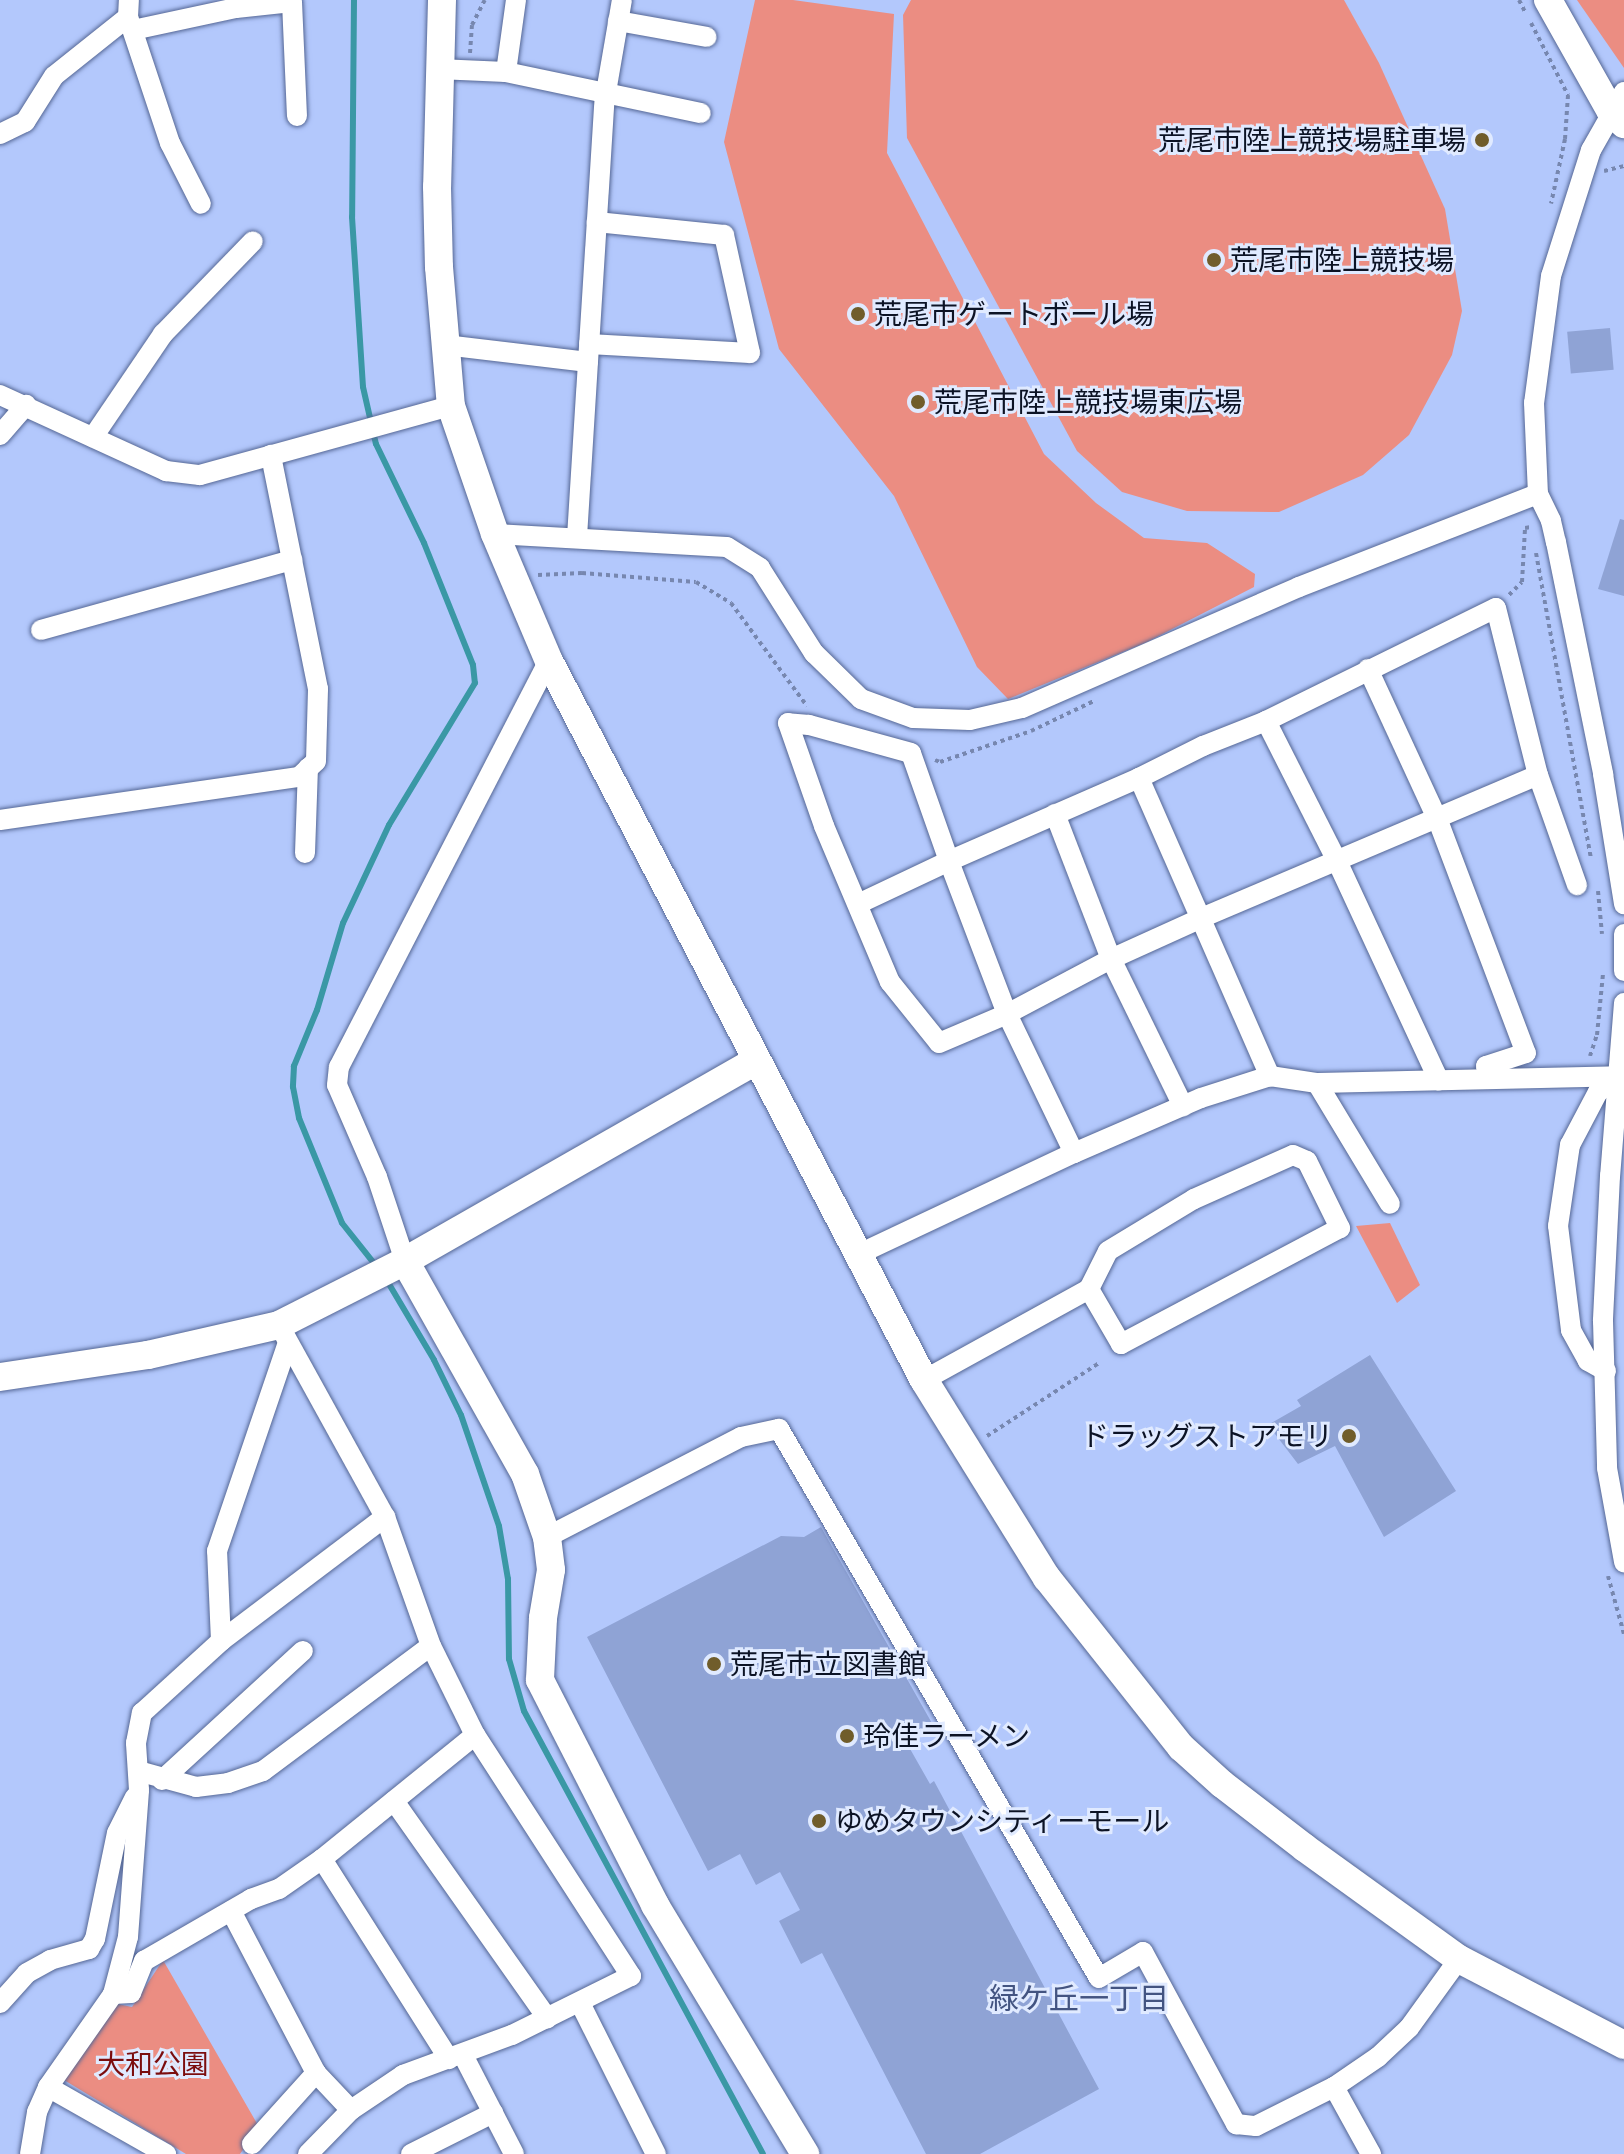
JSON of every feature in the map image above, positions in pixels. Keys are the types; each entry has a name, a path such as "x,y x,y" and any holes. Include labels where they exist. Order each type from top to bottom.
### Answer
{"street":[{"path":"442,0 438,69 439,267 451,406 495,534 549,661 924,1380 1047,1578 1181,1747 1222,1784 1305,1848 1459,1959 1624,2045"},
{"path":"506,72 516,0"},
{"path":"577,537 606,93 622,0"},
{"path":"1548,0 1620,109 1591,150 1551,276 1534,403 1534,495 1622,871 1624,904"},
{"path":"0,134 25,122 54,76 130,16 285,1 292,2 297,116"},
{"path":"130,16 170,143 201,204"},
{"path":"618,21 707,37"},
{"path":"438,69 506,72 701,113"},
{"path":"445,345 588,353 750,353 724,235 597,222"},
{"path":"93,437 163,334 253,241"},
{"path":"0,395 166,471 200,475 451,406"},
{"path":"0,435 26,405"},
{"path":"0,820 299,777 316,761 318,689 271,455"},
{"path":"495,534 727,547 760,568 814,653 861,699 913,718 970,720 1022,708 1299,587 1534,495"},
{"path":"41,630 292,560"},
{"path":"858,904 1139,778 1203,746 1266,721 1496,608 1538,775 1587,884"},
{"path":"549,661 339,1067 337,1085 377,1177 402,1263 525,1474 547,1537 551,1570 543,1618 540,1680 655,1905 805,2154"},
{"path":"1368,669 1437,818 1526,1053 1486,1066 1489,1079"},
{"path":"1266,721 1337,861 1439,1081"},
{"path":"1074,1153 1007,1014 911,753 809,725 788,723 824,826 890,982 939,1043 1007,1014 1111,959 1199,919 1538,775"},
{"path":"305,853 308,768"},
{"path":"1139,778 1270,1076"},
{"path":"1055,814 1111,959 1183,1106"},
{"path":"1624,934 1624,971"},
{"path":"1614,1563 1607,1468 1616,1420 1606,1371 1603,1321 1618,1152 1624,1003"},
{"path":"0,1377 284,1334 327,1300 402,1263 755,1061"},
{"path":"859,1254 1074,1153 1183,1106 1270,1076 1317,1083 1620,1076"},
{"path":"1606,1371 1588,1361 1571,1330 1558,1226 1570,1145 1598,1092 1620,1076"},
{"path":"1317,1083 1390,1204"},
{"path":"924,1380 1089,1289 1108,1251 1194,1199 1293,1155 1307,1161 1340,1228 1121,1344 1089,1289"},
{"path":"284,1334 385,1517 431,1646 475,1735 631,1976 547,2018 456,2057 403,2075 351,2110 308,2154"},
{"path":"221,1641 217,1551 284,1334"},
{"path":"547,1537 741,1437 779,1429 1099,1978 1143,1952 1236,2124 1256,2126 1334,2087 1378,2057 1409,2028 1459,1959"},
{"path":"30,2154 37,2112 48,2087 113,1994 128,1937 139,1781 136,1743 142,1713 221,1641 385,1517"},
{"path":"139,1781 162,1780 196,1787 228,1783 263,1771 431,1646"},
{"path":"162,1780 303,1651"},
{"path":"113,1994 131,1993 144,1961 251,1899 279,1889 322,1859 475,1735"},
{"path":"0,2003 27,1973 50,1960 89,1949 95,1939 117,1833 139,1781"},
{"path":"394,1801 547,2018"},
{"path":"322,1859 493,2113 514,2154"},
{"path":"231,1911 316,2073 351,2110"},
{"path":"580,2003 656,2154"},
{"path":"252,2144 316,2073"},
{"path":"48,2087 166,2154"},
{"path":"1334,2087 1371,2154"},
{"path":"411,2154 493,2113"}],"path":[{"path":"469,71 472,25 485,0"},
{"path":"1519,0 1568,95 1565,139 1550,208"},
{"path":"1591,175 1624,166"},
{"path":"1534,495 1542,523 1534,537"},
{"path":"1496,608 1522,582 1525,528 1542,523"},
{"path":"1535,549 1593,868"},
{"path":"1587,884 1602,940"},
{"path":"1589,1060 1597,1035 1603,968"},
{"path":"982,1439 1099,1363"},
{"path":"1614,1563 1624,1634"}],"green space":[{"name":"荒尾市陸上競技場東広場","path":"755,0 793,0 894,14 887,153 1044,454 1096,503 1144,538 1207,543 1255,574 1254,587 1147,642 1008,699 977,667 894,496 779,349 724,142"},
{"name":"荒尾市陸上競技場","path":"911,0 1344,0 1379,63 1445,209 1462,311 1452,355 1409,435 1363,475 1279,512 1187,511 1122,492 1077,451 907,138 903,15"},
{"path":"1577,0 1624,0 1624,68"},
{"path":"1390,1223 1420,1285 1397,1303 1356,1226"},
{"name":"大和公園","path":"163,1960 259,2127 240,2154 186,2154 64,2080 113,2003 132,2007"}],"building":[{"path":"1610,328 1614,370 1571,374 1567,332"},
{"path":"1620,519 1624,520 1624,596 1598,589"},
{"name":"ドラッグストアモリ","path":"1370,1355 1456,1491 1384,1537 1335,1446 1298,1464 1268,1425 1301,1406 1297,1400"},
{"name":"ゆめタウンシティーモール","path":"821,1527 933,1725 905,1740 930,1784 934,1781 1099,2089 980,2154 926,2154 822,1953 801,1964 779,1921 800,1910 780,1872 756,1885 740,1854 708,1871 587,1637 781,1536 804,1537"}],"waterway":[{"path":"354,0 352,217 363,387 376,444 424,543 473,665 475,683 389,825 343,923 317,1010 294,1066 293,1087 299,1118 342,1223 377,1267"},
{"path":"386,1279 434,1360 461,1415 499,1526 508,1579 509,1659 524,1711 763,2154"}],"place":[{"name":"荒尾市陸上競技場駐車場","path":"1482,140"},
{"name":"荒尾市陸上競技場","path":"1214,260"},
{"name":"荒尾市ゲートボール場","path":"858,314"},
{"name":"荒尾市陸上競技場東広場","path":"918,402"},
{"name":"ドラッグストアモリ","path":"1349,1436"},
{"name":"荒尾市立図書館","path":"714,1664"},
{"name":"玲佳ラーメン","path":"847,1736"},
{"name":"ゆめタウンシティーモール","path":"819,1821"}],"district":[{"name":"緑ケ丘一丁目","path":"1079,1998"}]}
